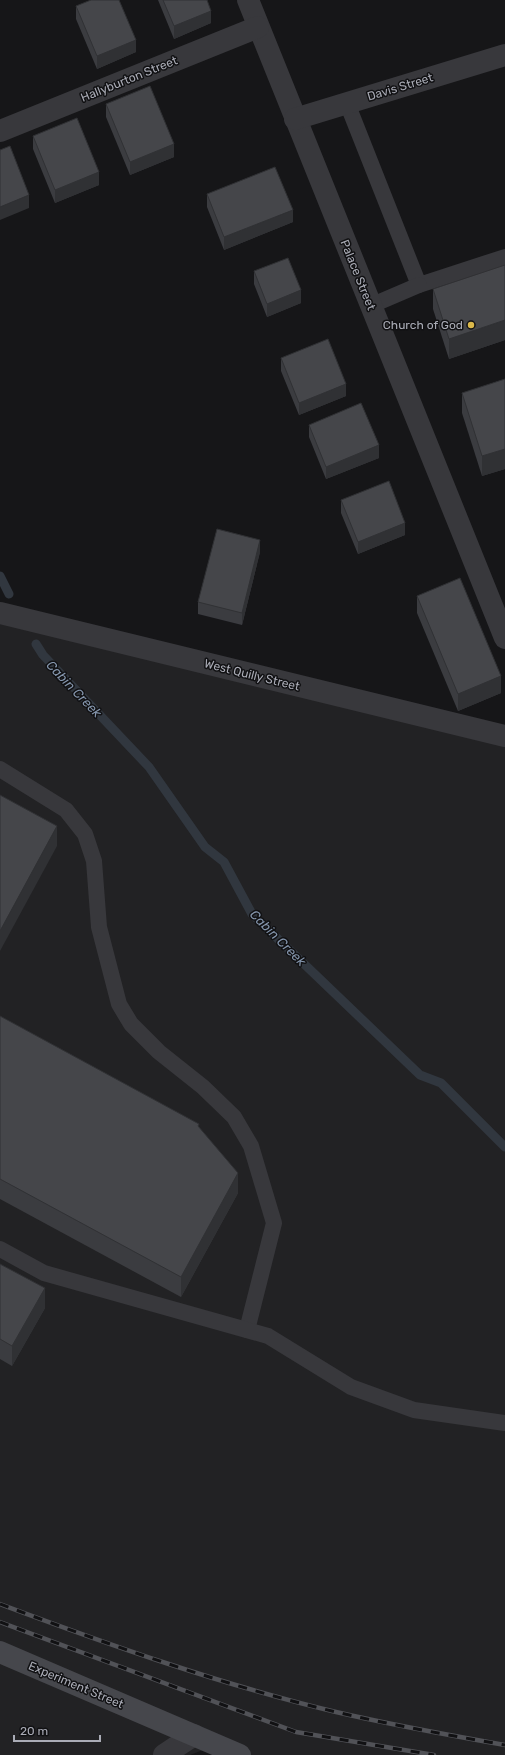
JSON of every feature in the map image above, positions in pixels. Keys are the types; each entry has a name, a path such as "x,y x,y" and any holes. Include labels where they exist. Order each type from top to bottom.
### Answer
{"main road":[{"name":"Experiment Street","path":"0,1652 240,1755"}],"street":[{"name":"Palace Street","path":"248,0 505,638"},
{"name":"Hallyburton Street","path":"0,131 258,26"},
{"name":"Davis Street","path":"295,119 505,54"},
{"name":"West Quilly Street","path":"0,613 505,736"},
{"path":"164,1755 194,1736"}],"lane":[{"path":"347,103 419,285"},
{"path":"370,306 419,285 505,257"},
{"path":"0,769 66,810 85,834 94,861 99,927 118,1004 136,1030 159,1052 203,1087 234,1117 251,1146 274,1223 248,1330"},
{"path":"0,1249 44,1273 268,1336 351,1387 414,1410 505,1423"}],"shaded area":[{"path":"0,620 505,740 505,1755 237,1755 216,1745 190,1755 0,1755"}],"building":[{"path":"91,0 119,0 136,40 97,56 76,6"},
{"path":"163,0 207,0 211,11 174,26"},
{"path":"150,86 174,144 130,162 106,104"},
{"path":"77,118 99,172 55,190 33,136"},
{"path":"10,146 29,195 0,207 0,150"},
{"path":"275,167 293,210 224,237 207,194"},
{"path":"288,258 301,290 267,304 254,271"},
{"name":"Church of God","path":"505,265 505,320 449,339 433,289"},
{"path":"328,339 346,384 299,403 281,358"},
{"path":"505,379 505,449 482,456 462,393"},
{"path":"361,403 379,445 326,467 309,425"},
{"path":"389,481 405,523 358,542 341,500"},
{"path":"217,529 260,540 242,613 198,602"},
{"path":"460,578 501,676 458,694 417,596"},
{"path":"0,795 57,826 0,931"},
{"path":"0,1016 199,1124 198,1126 238,1173 181,1277 0,1179"},
{"path":"0,1264 45,1288 12,1346 0,1339"}],"waterway":[{"name":"Cabin Creek","path":"0,576 9,594"},
{"name":"Cabin Creek","path":"36,644 43,655 149,767 205,847 224,862 252,914 420,1075 441,1083 505,1147"}],"railway":[{"path":"0,1604 125,1649 251,1690 357,1717 505,1745"},
{"path":"0,1622 296,1732 434,1755"}],"place":[{"name":"Church of God","path":"471,325"}]}
